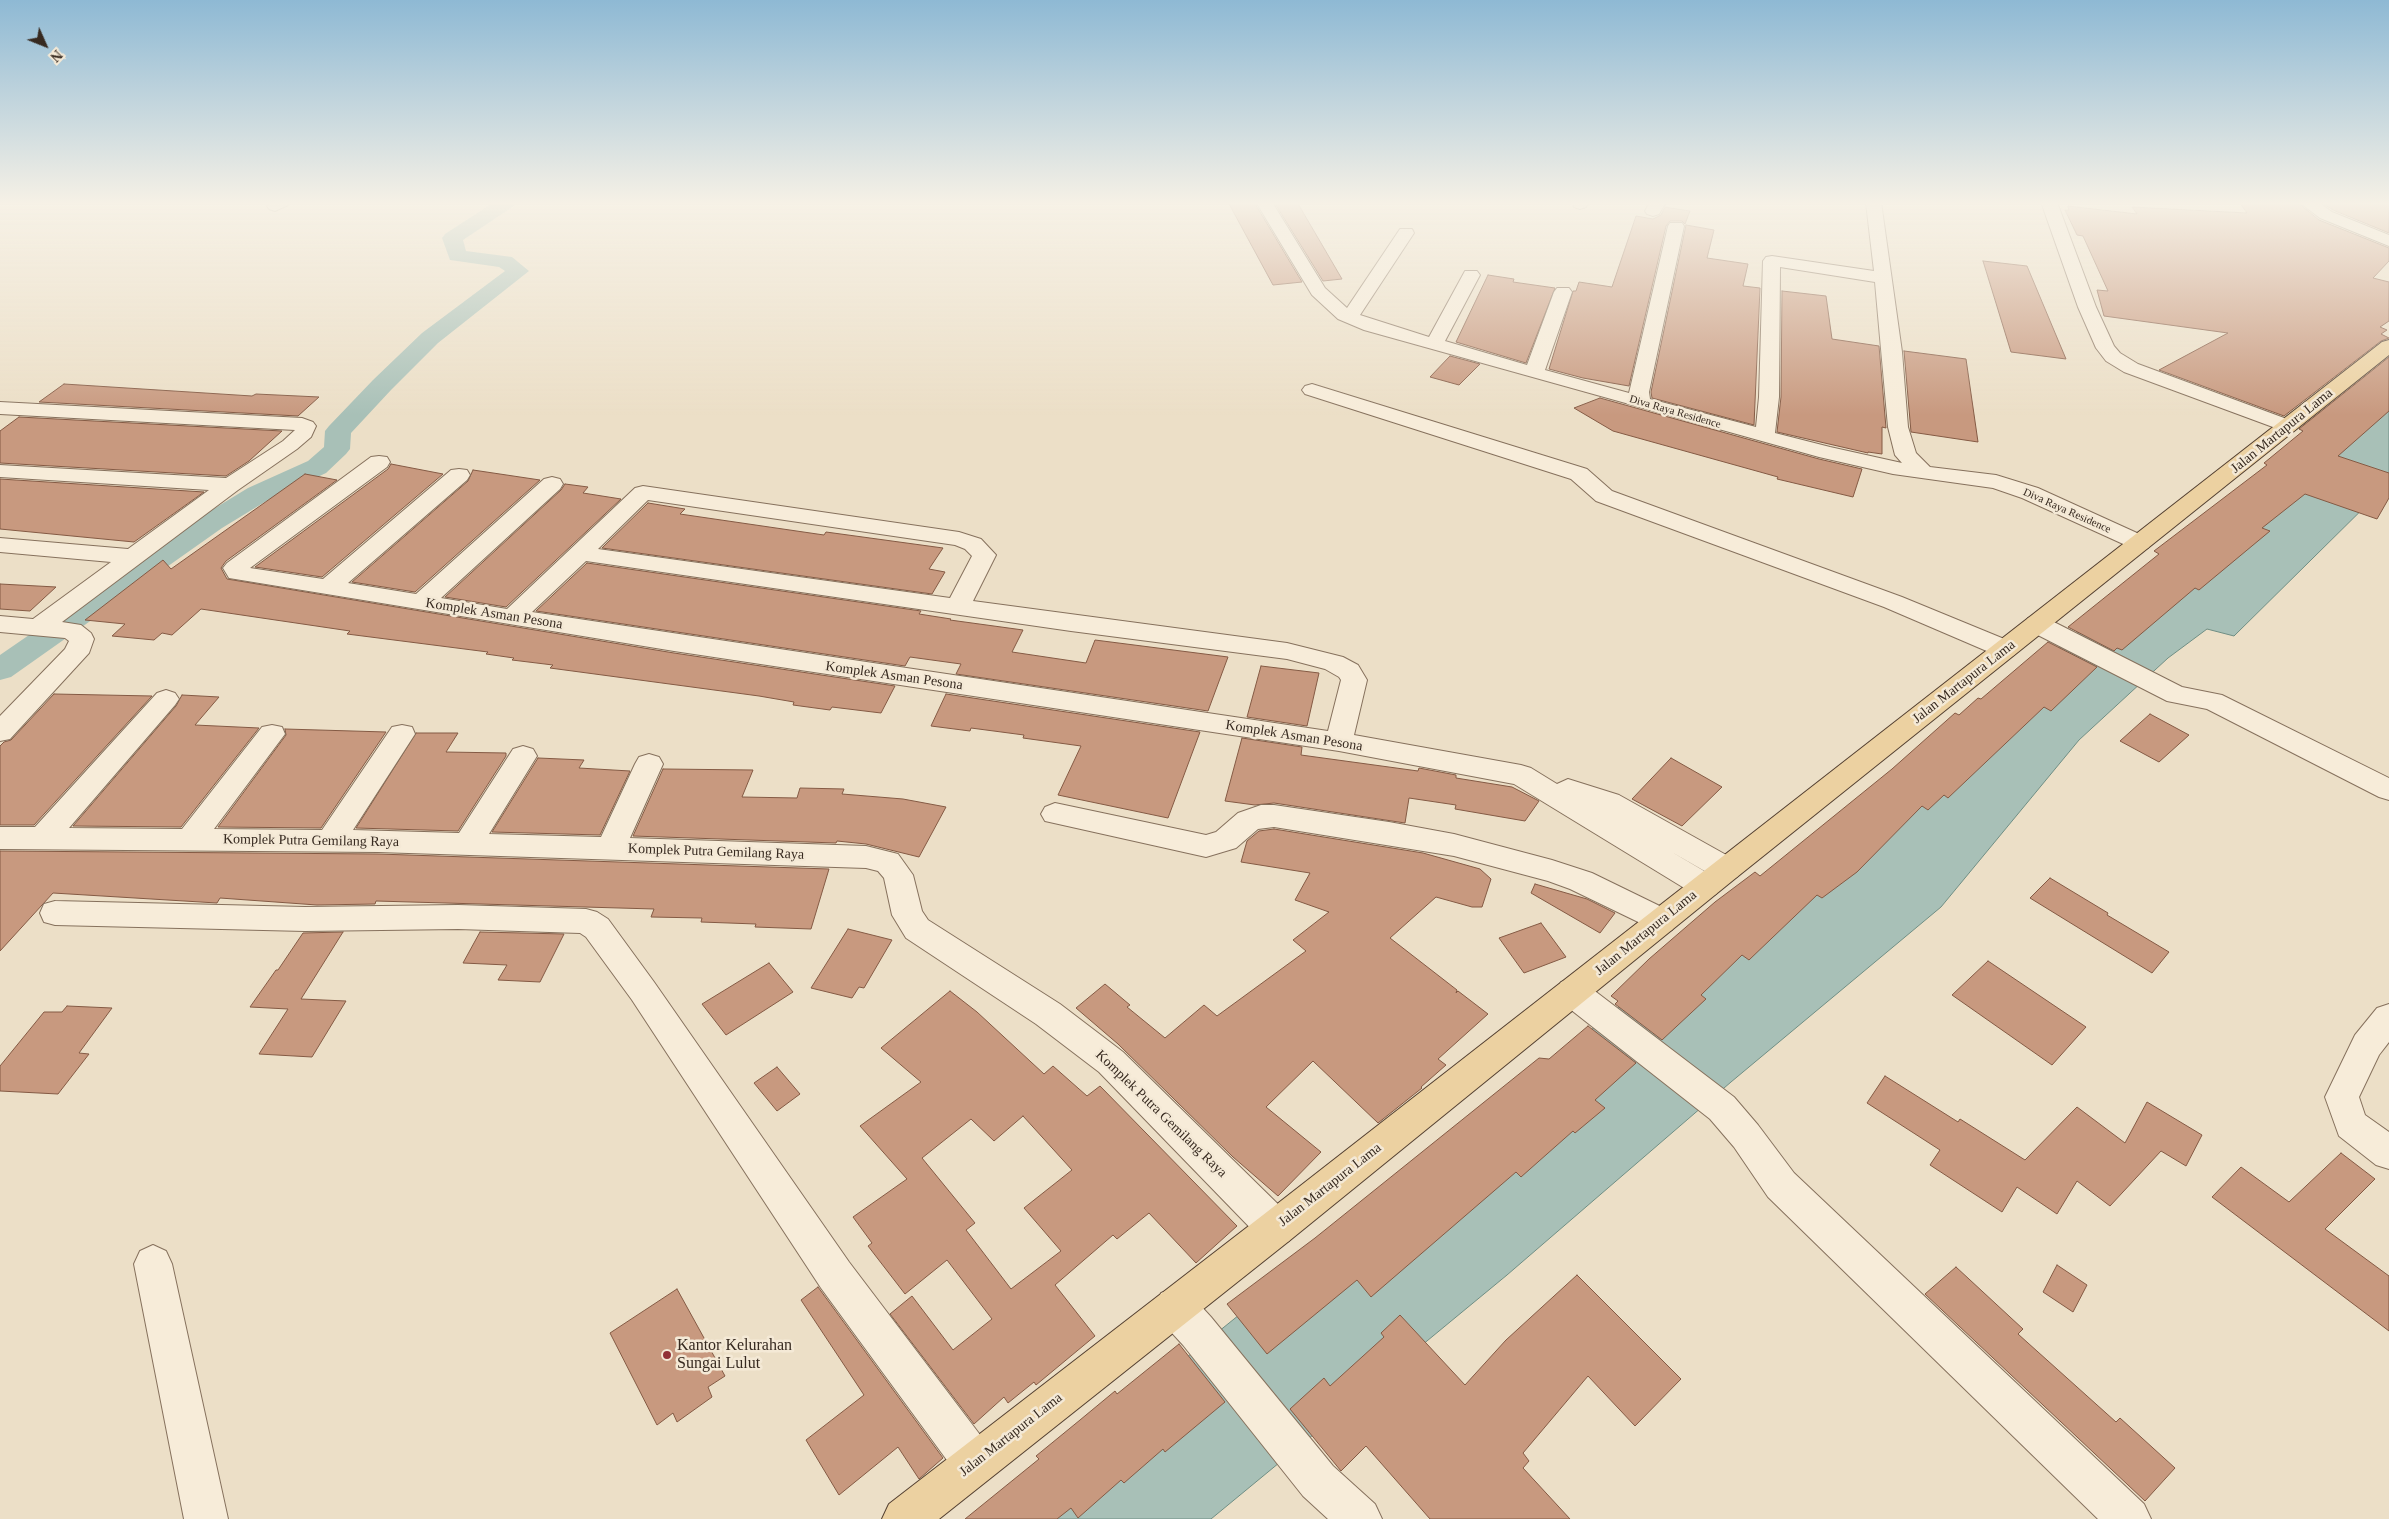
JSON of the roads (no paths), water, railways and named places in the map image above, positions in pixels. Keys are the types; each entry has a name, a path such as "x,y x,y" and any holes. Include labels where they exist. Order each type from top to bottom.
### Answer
{"main road":[{"name":"Jalan Martapura Lama","path":"904,1519 975,1463 1186,1319 1276,1228 1581,999 1661,921 2005,649 2050,631 2140,543 2389,346"}],"street":[{"name":"Diva Raya Residence","path":"1307,273 1318,291 1350,317 1371,326 1763,436 1893,468 1996,482 2030,493 2140,543"},
{"path":"1350,317 1379,273"},
{"path":"1641,402 1639,392 1666,273"},
{"path":"1763,436 1767,424 1769,397 1772,273"},
{"path":"1850,273 1884,278"},
{"path":"1883,273 1898,427 1906,455 1922,471"},
{"path":"2076,273 2105,348 2113,357 2131,368 2288,426"},
{"path":"1434,344 1471,275"},
{"path":"1534,373 1563,292"},
{"path":"1312,390 1579,474 1604,496 1893,602 2005,649"},
{"path":"0,408 302,424 306,426 304,433 290,445 230,484 135,557 54,629"},
{"name":"Komplek Asman Pesona","path":"379,462 235,568 237,573 512,617 1339,742 1521,775 1609,802 1716,877"},
{"path":"0,471 230,484"},
{"path":"328,588 459,475"},
{"path":"421,603 552,484"},
{"path":"512,617 643,493 973,544 984,555 958,607"},
{"path":"0,545 135,557"},
{"path":"580,553 958,607 1287,651 1334,663 1349,671 1354,680 1339,742"},
{"path":"0,624 54,629 82,638 76,653 0,732"},
{"path":"2050,631 2389,806"},
{"path":"2173,693 2213,702 2389,790"},
{"path":"42,839 166,699"},
{"path":"189,840 272,734"},
{"path":"330,841 402,734"},
{"path":"468,844 523,756"},
{"path":"610,849 649,764"},
{"path":"1055,814 1206,846 1226,840 1248,821 1261,816 1274,816 1399,835 1454,845 1552,871 1581,881 1661,921"},
{"name":"Komplek Putra Gemilang Raya","path":"0,838 468,844 866,857 888,862 898,875 907,915 917,929 1048,1014 1111,1062 1276,1228"},
{"path":"55,914 305,919 458,917 586,921 597,928 643,991 835,1275 975,1463"},
{"path":"1581,999 1722,1108 1746,1136 1781,1184 2129,1519"},
{"path":"2389,1018 2367,1045 2342,1097 2351,1125 2389,1153"},
{"path":"153,1264 206,1519"},
{"path":"1186,1319 1318,1481 1360,1519"}],"waterway":[{"path":"0,670 212,522 258,494 317,467 337,449 338,431 430,338 516,273"}],"place":[{"name":"Kantor Kelurahan Sungai Lulut","path":"667,1355"}]}
